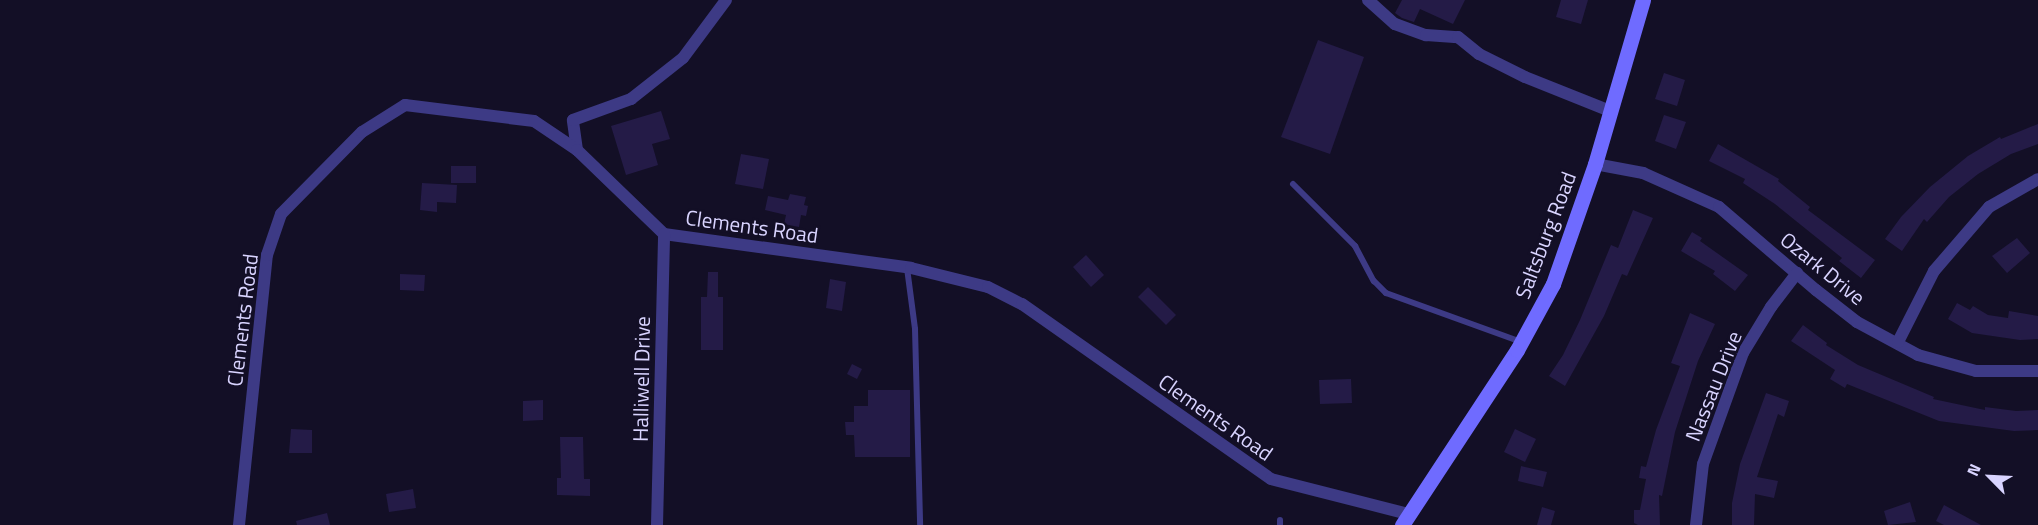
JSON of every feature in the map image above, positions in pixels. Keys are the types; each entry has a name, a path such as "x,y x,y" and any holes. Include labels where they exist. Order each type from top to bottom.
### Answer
{"main road":[{"name":"Saltsburg Road","path":"1405,519 1522,342 1553,284 1594,164 1643,0"}],"street":[{"path":"577,150 573,120 631,99 683,58 726,0"},
{"path":"1368,0 1395,24 1426,35 1458,37 1479,54 1525,78 1610,111"},
{"name":"Clements Road","path":"239,525 267,255 281,214 362,132 405,105 534,121 577,150 664,234 907,268 988,287 1022,304 1271,479 1405,519"},
{"name":"Ozark Drive","path":"1594,164 1643,173 1719,207 1857,322 1898,342 1918,355 1977,371 2038,371"},
{"path":"1898,342 1934,271 1982,215 1989,207 2038,179"},
{"name":"Halliwell Drive","path":"657,525 664,234"},
{"name":"Nassau Drive","path":"1695,525 1703,464 1743,353 1771,307 1797,273"}],"lane":[{"path":"1293,184 1355,246 1374,281 1386,293 1522,342"},
{"path":"907,268 915,329 920,525"}],"building":[{"path":"1402,0 1465,0 1453,24 1420,9 1414,22 1402,18 1395,13"},
{"path":"1561,0 1588,0 1581,24 1556,17"},
{"path":"1318,40 1364,57 1330,154 1281,137"},
{"path":"1664,73 1685,80 1677,106 1655,99"},
{"path":"661,111 670,139 652,144 658,165 626,175 611,126"},
{"path":"1664,115 1686,122 1676,149 1655,141"},
{"path":"2038,124 2038,144 2011,154 1978,174 1949,197 1927,222 1924,219 1902,251 1885,239 1901,217 1930,187 1968,156 2000,137 2001,139"},
{"path":"1718,144 1779,179 1778,181 1810,207 1808,210 1875,260 1861,278 1839,261 1842,258 1775,204 1743,183 1745,179 1709,161"},
{"path":"741,154 769,159 763,189 735,184"},
{"path":"451,166 476,166 476,183 451,183"},
{"path":"422,183 457,185 456,203 437,202 437,212 420,210"},
{"path":"790,194 806,197 804,205 808,206 806,216 801,215 799,227 784,224 786,215 765,210 768,196 788,200"},
{"path":"1633,210 1653,218 1627,276 1622,274 1604,316 1565,386 1549,376 1563,355 1580,320 1611,245 1618,248"},
{"path":"1692,232 1702,238 1700,241 1748,275 1735,291 1713,274 1715,271 1681,251"},
{"path":"2017,238 2030,253 2007,273 1992,256"},
{"path":"1086,255 1104,275 1091,287 1073,267"},
{"path":"708,272 718,272 718,297 723,297 723,350 701,350 701,297 707,297"},
{"path":"400,274 425,275 424,291 400,290"},
{"path":"830,279 846,282 842,311 826,308"},
{"path":"1148,287 1176,315 1166,325 1138,297"},
{"path":"1957,303 1970,310 1973,306 1988,315 2008,318 2009,311 2038,316 2038,339 2020,340 1972,333 1948,319"},
{"path":"1690,313 1715,324 1698,361 1675,432 1662,496 1659,495 1660,525 1638,525 1634,523 1634,510 1640,510 1646,479 1639,478 1641,466 1646,467 1656,430 1680,366 1671,363"},
{"path":"1803,325 1827,343 1826,345 1858,365 1934,397 1933,399 1985,410 1985,407 2016,411 2038,410 2038,430 2014,431 1939,421 1847,384 1845,388 1830,379 1835,370 1791,341"},
{"path":"852,364 862,369 857,379 847,374"},
{"path":"1351,379 1352,403 1320,404 1319,380"},
{"path":"868,390 910,390 910,457 855,457 854,435 846,435 845,422 854,422 854,406 868,406"},
{"path":"1766,393 1789,401 1784,417 1778,414 1757,477 1778,481 1774,498 1755,494 1754,525 1732,525 1732,503 1740,464"},
{"path":"543,400 543,420 523,421 523,401"},
{"path":"291,429 312,430 312,453 289,453"},
{"path":"1515,429 1536,439 1525,462 1504,452"},
{"path":"560,437 583,437 584,479 590,479 590,496 557,495 557,478 561,478"},
{"path":"1521,466 1547,472 1543,487 1518,481"},
{"path":"413,489 416,508 389,512 386,494"},
{"path":"1910,502 1916,522 1888,525 1884,511"},
{"path":"1944,505 1981,525 1944,525 1936,521"},
{"path":"1542,507 1555,511 1551,525 1537,525"},
{"path":"327,513 330,525 297,525 296,521"}]}
